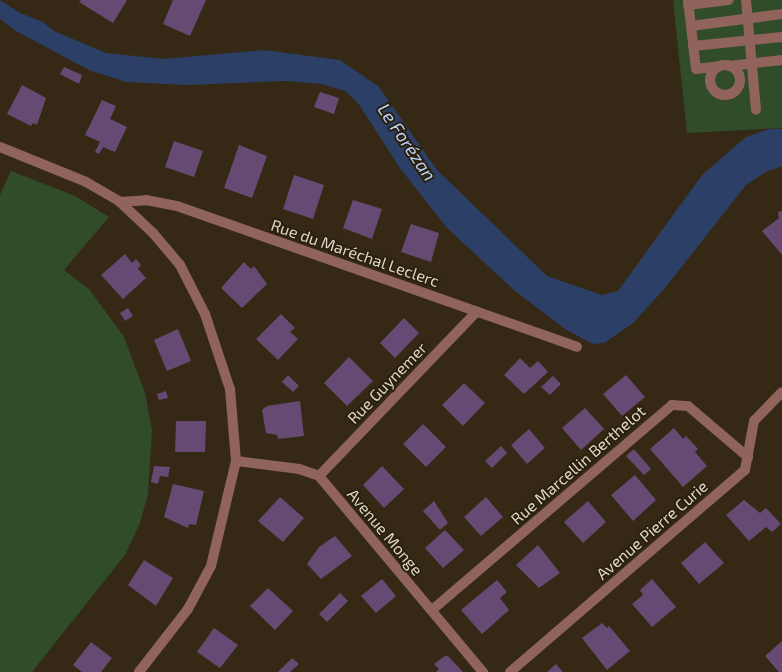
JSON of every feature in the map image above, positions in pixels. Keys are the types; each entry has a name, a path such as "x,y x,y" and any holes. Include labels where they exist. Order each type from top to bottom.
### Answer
{"street":[{"path":"729,0 688,2 696,69 782,60"},
{"path":"746,0 756,110"},
{"path":"690,26 782,14"},
{"path":"693,46 782,37"},
{"path":"0,147 86,182 120,202 154,232 180,265 206,314 230,389 236,460 211,566 188,609 139,672"},
{"name":"Rue du Maréchal Leclerc","path":"120,202 146,200 177,206 577,347"},
{"name":"Rue Guynemer","path":"318,476 477,311"},
{"name":"Avenue Pierre Curie","path":"510,672 745,470 754,421 782,392"},
{"name":"Rue Marcellin Berthelot","path":"432,610 672,405 688,406 748,457"},
{"path":"236,460 299,469 318,476"},
{"name":"Avenue Monge","path":"318,476 483,672"}],"green space":[{"path":"673,0 782,0 782,128 687,133"},
{"path":"11,171 75,196 109,217 64,270 89,289 124,337 145,393 152,430 148,494 140,523 125,555 32,672 0,672 0,195"}],"water":[{"name":"Le Forézan","path":"0,0 20,13 43,22 54,31 106,53 163,59 264,50 340,60 379,87 437,170 547,276 602,295 618,291 702,175 746,137 769,129 782,129 782,166 766,172 746,185 665,288 632,324 604,343 593,344 565,329 515,291 447,228 400,168 358,103 345,91 322,84 286,81 187,85 126,82 89,70 16,31 0,19"}],"building":[{"path":"81,0 127,0 113,23 79,2"},
{"path":"173,0 206,0 190,36 163,24"},
{"path":"64,67 82,75 79,84 60,74"},
{"path":"22,85 46,98 37,125 33,123 31,126 7,114"},
{"path":"320,92 339,98 334,114 314,107"},
{"path":"102,100 116,106 110,119 127,127 115,152 103,147 99,154 95,152 100,142 85,135"},
{"path":"174,141 203,151 194,177 165,167"},
{"path":"239,145 267,156 252,198 224,188"},
{"path":"294,175 324,185 313,219 283,209"},
{"path":"353,200 382,209 372,239 343,228"},
{"path":"782,211 782,255 762,231 779,218 778,212"},
{"path":"411,224 439,233 431,262 401,252"},
{"path":"125,254 132,263 136,259 141,265 138,269 146,278 123,299 101,275"},
{"path":"244,262 251,269 254,266 267,284 242,308 221,288"},
{"path":"128,308 133,316 125,321 120,313"},
{"path":"281,314 295,328 290,332 298,339 278,360 256,339"},
{"path":"404,318 419,333 395,358 380,343"},
{"path":"178,329 191,361 167,371 154,340"},
{"path":"349,357 373,381 347,406 324,383"},
{"path":"520,358 530,368 538,361 548,372 524,394 504,375"},
{"path":"288,375 299,386 293,392 282,382"},
{"path":"626,375 645,397 622,416 603,394"},
{"path":"553,376 561,384 550,395 541,387"},
{"path":"464,383 485,403 463,426 442,405"},
{"path":"166,391 168,398 159,400 157,394"},
{"path":"300,401 304,436 278,439 277,435 266,433 262,410 267,406"},
{"path":"585,408 604,429 581,450 562,428"},
{"path":"176,421 206,421 205,452 175,452"},
{"path":"423,424 446,447 426,467 403,444"},
{"path":"674,428 683,439 686,436 698,449 695,452 707,466 683,487 650,449"},
{"path":"529,429 545,448 527,464 511,445"},
{"path":"501,446 507,453 492,468 485,461"},
{"path":"634,449 651,469 644,475 626,456"},
{"path":"154,466 170,467 168,477 160,476 158,484 151,482"},
{"path":"382,466 404,489 384,508 363,485"},
{"path":"635,475 656,500 633,521 611,495"},
{"path":"173,484 204,491 196,525 189,524 188,528 164,517"},
{"path":"280,497 304,518 283,542 258,521"},
{"path":"486,497 503,517 481,536 464,517"},
{"path":"744,500 760,513 766,508 781,524 772,532 766,527 749,541 726,515"},
{"path":"434,501 448,523 440,530 423,511"},
{"path":"588,501 606,522 583,543 564,522"},
{"path":"445,530 464,550 443,568 425,548"},
{"path":"335,536 352,556 321,579 307,564 319,547"},
{"path":"705,542 724,563 699,584 681,563"},
{"path":"538,545 560,573 539,588 516,565"},
{"path":"144,560 173,578 156,606 128,585"},
{"path":"382,579 396,596 376,613 361,596"},
{"path":"652,579 676,607 652,627 632,604 643,595 640,590"},
{"path":"497,580 507,592 500,598 509,610 482,634 461,610"},
{"path":"268,588 293,611 275,630 250,606"},
{"path":"340,593 348,601 327,622 319,614"},
{"path":"602,623 607,628 609,626 630,651 607,670 582,638"},
{"path":"214,628 238,645 220,668 197,652"},
{"path":"782,641 782,672 779,672 765,656"},
{"path":"91,642 112,658 101,672 82,672 73,665"},
{"path":"448,656 463,672 436,672 439,669 434,664"},
{"path":"292,658 299,664 290,672 278,672"},
{"path":"556,664 563,672 547,672"}]}
